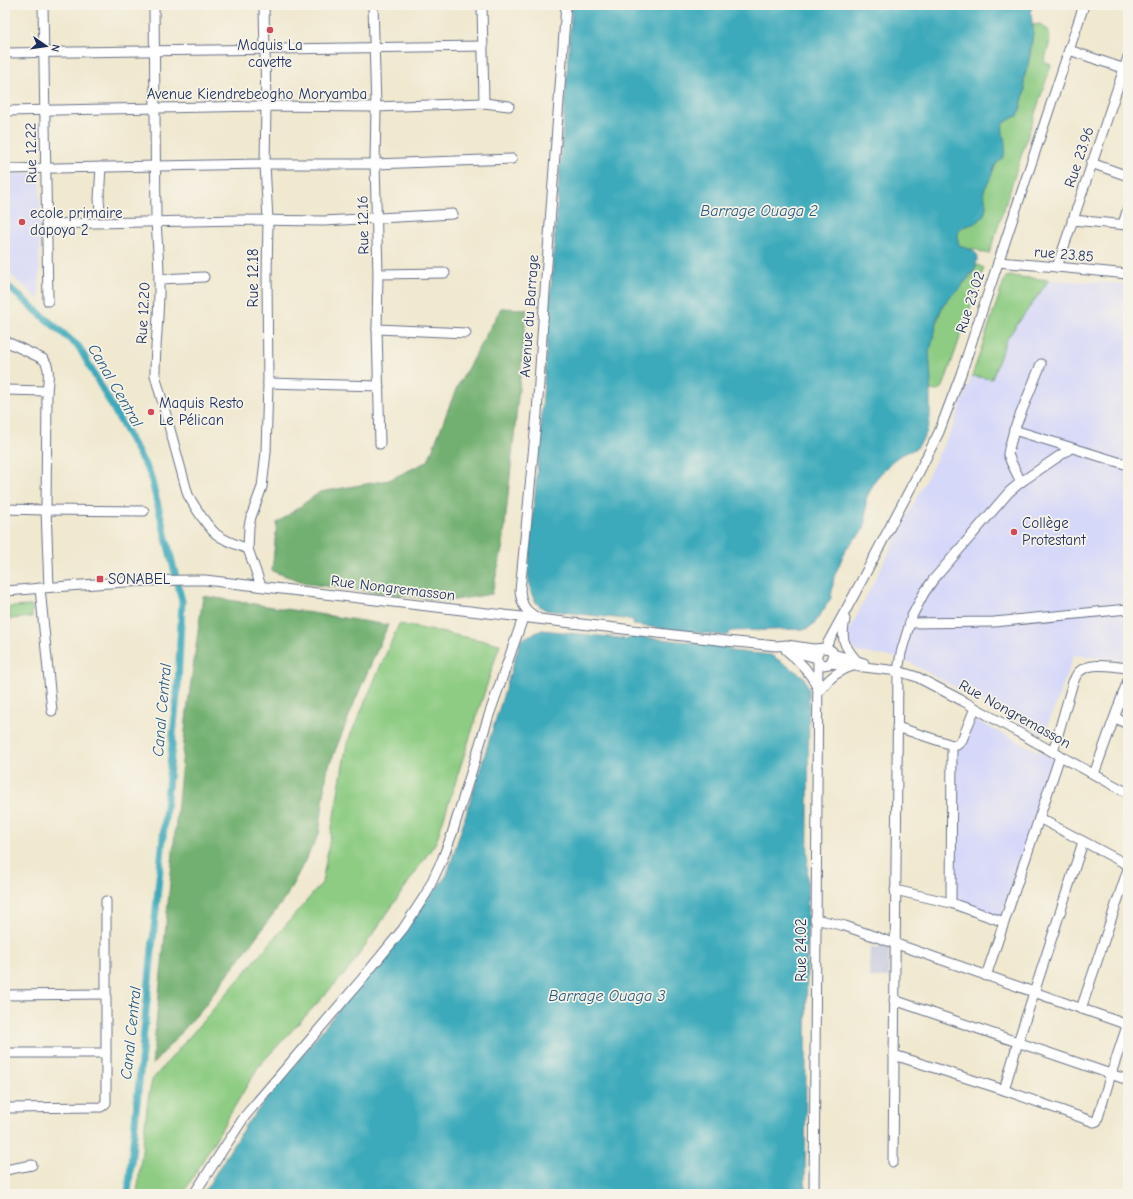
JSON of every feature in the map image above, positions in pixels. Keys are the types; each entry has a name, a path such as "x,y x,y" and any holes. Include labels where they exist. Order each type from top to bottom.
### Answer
{"street":[{"name":"Rue 12.22","path":"43,5 48,301"},
{"name":"Rue 12.20","path":"154,5 156,221 160,279 155,375 188,495 196,509 212,530 232,543 248,549"},
{"name":"Rue 12.18","path":"248,549 250,521 262,487 266,452 268,383 268,220 265,164 266,106 264,5"},
{"name":"Rue 12.16","path":"373,5 376,107 375,164 380,444"},
{"path":"482,5 484,104"},
{"name":"Avenue du Barrage","path":"540,620 529,613 525,608 520,591 537,413 544,291 566,5"},
{"name":"Rue 23.02","path":"824,654 939,432 961,374 1084,5"},
{"path":"5,53 484,46"},
{"path":"1069,50 1126,69"},
{"name":"Rue 23.96","path":"1057,267 1091,163 1126,69 1128,57"},
{"name":"Avenue Kiendrebeogho Moryamba","path":"5,111 266,106 376,107 484,104 509,106"},
{"path":"5,169 265,164 375,164 512,159"},
{"path":"1091,163 1128,176"},
{"path":"100,211 99,199 101,167"},
{"path":"1072,220 1126,225 1128,208"},
{"path":"46,224 241,220 324,221 453,214"},
{"name":"rue 23.85","path":"998,262 1128,274"},
{"path":"378,274 445,273"},
{"path":"160,279 204,277"},
{"path":"377,329 466,333"},
{"path":"5,341 43,359 46,361 48,369 46,414 45,587 52,711"},
{"path":"1021,482 1011,462 1008,449 1014,430 1041,364"},
{"path":"268,383 379,386"},
{"path":"5,390 47,391"},
{"path":"1014,430 1128,465"},
{"path":"893,1162 897,727 898,671 901,653 917,605 933,580 999,502 1021,482 1071,448"},
{"path":"5,509 144,511"},
{"path":"248,549 261,586"},
{"name":"Rue Nongremasson","path":"5,591 45,587 172,580 217,581 540,620 776,646 787,645 855,663 917,676 1128,793"},
{"name":"Rue 23.02","path":"824,654 845,619 854,595"},
{"path":"910,623 994,622 1128,609"},
{"path":"194,1194 245,1116 403,929 426,894 450,841 488,718 523,618"},
{"path":"786,650 806,669 819,689 834,675 855,663 844,643 843,629 845,619"},
{"name":"Rue Nongremasson","path":"776,646 786,650 824,654"},
{"name":"Rue Nongremasson","path":"824,654 821,664 855,663"},
{"name":"Rue 24.02","path":"814,1194 817,706 824,654"},
{"name":"Rue 24.02","path":"819,689 829,664"},
{"path":"986,976 1039,818 1073,682 1078,672 1085,667 1094,665 1128,668"},
{"path":"1094,774 1123,721 1128,680"},
{"path":"897,727 952,746 957,745 962,740 975,708"},
{"path":"951,903 952,746"},
{"path":"1039,818 1128,866"},
{"path":"1004,1090 1018,1042 1083,842"},
{"path":"1081,1009 1128,869"},
{"path":"895,890 951,903 1004,922"},
{"path":"5,1108 94,1108 101,1107 106,1103 106,901"},
{"path":"815,919 845,926 1081,1009 1128,1024 1097,1121 1094,1122 1004,1090 894,1055"},
{"path":"5,995 106,994"},
{"path":"894,1000 1128,1080"},
{"path":"5,1053 106,1052"},
{"path":"5,1170 32,1165"}],"shaded area":[{"name":"ecole primaire dapoya 2","path":"40,173 39,300 5,270 5,174"},
{"name":"Collège Protestant","path":"1049,280 1128,284 1128,661 1074,655 1044,735 901,658 856,652 846,637 952,428 972,376 992,379 1006,340"},
{"path":"975,720 1054,759 1000,921 956,906 955,752 963,747"},
{"path":"870,947 889,948 888,978 869,977"}],"green space":[{"path":"1040,24 1049,33 1050,41 1044,62 1051,65 989,254 976,249 968,249 959,245 957,235 961,230 979,220 984,214 986,201 983,193 994,167 1002,158 1003,124 1018,116 1025,90 1024,78 1030,56 1033,25"},
{"path":"977,265 984,268 943,387 937,391 930,390 929,351 940,313 943,306 966,281"},
{"path":"1011,276 1049,280 1006,340 992,379 972,376 1003,284 1006,277"},
{"path":"501,308 527,309 503,545 492,594 448,601 309,584 272,571 277,523 320,492 389,480 428,461 456,389"},
{"path":"203,596 388,625 357,696 327,771 319,834 286,897 202,1009 152,1065 187,711"},
{"path":"32,606 32,617 9,619 8,607"},
{"path":"399,624 500,644 436,842 349,969 258,1067 183,1194 137,1194 148,1100 152,1080 322,883 347,743"}],"water":[{"name":"Barrage Ouaga 2","path":"572,5 1032,5 1031,12 1033,33 1028,65 1024,78 1025,90 1020,110 1018,116 1003,124 1005,151 1003,158 996,164 983,193 986,201 984,214 975,223 962,227 958,233 959,245 974,251 978,256 975,269 957,291 949,297 937,318 934,337 929,352 931,381 930,417 928,427 924,438 917,448 899,456 891,462 876,479 866,499 866,521 864,529 846,549 834,577 831,598 815,623 807,629 732,631 729,632 727,636 634,625 633,620 546,610 537,603 532,595 528,574 539,450"},
{"name":"Barrage Ouaga 3","path":"542,630 628,639 632,636 726,646 732,651 771,655 804,677 809,690 805,1194 203,1194 245,1126 447,875 521,639"}],"waterway":[{"name":"Canal Central","path":"5,284 79,347 150,474 182,601 178,685 128,1194"}],"place":[{"name":"Maquis La cavette","path":"270,30"},
{"name":"ecole primaire dapoya 2","path":"22,222"},
{"name":"Maquis Resto Le Pélican","path":"151,412"},
{"name":"Collège Protestant","path":"1014,532"},
{"name":"SONABEL","path":"100,579"}]}
